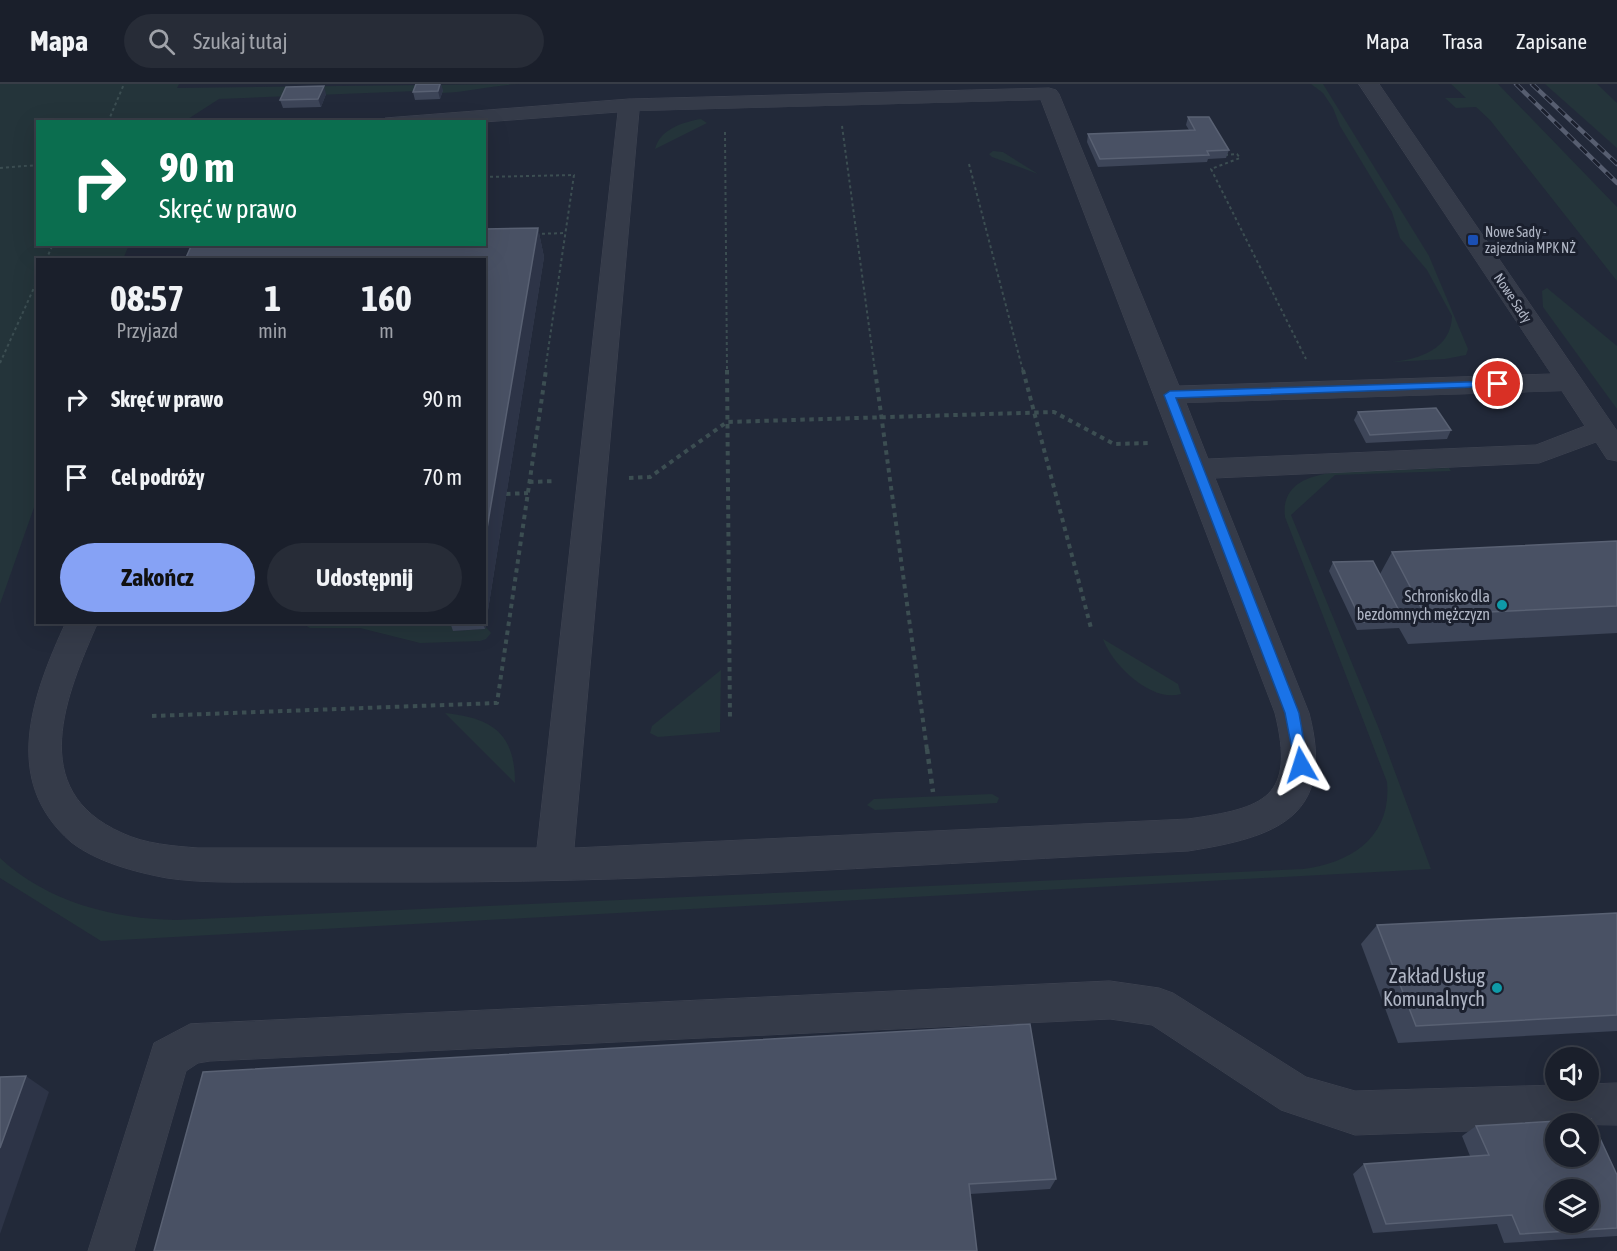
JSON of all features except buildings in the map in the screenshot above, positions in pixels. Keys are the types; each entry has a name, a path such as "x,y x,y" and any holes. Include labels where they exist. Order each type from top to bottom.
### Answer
{"street":[{"name":"Nowe Sady","path":"1369,84 1617,452"},
{"path":"81,624 53,693 44,729 44,760 51,791 68,818 96,840 130,855 165,862 198,865 554,865 1188,835 1252,822 1275,810 1292,790 1301,765 1292,713 1170,395 1048,94 629,105 420,120"},
{"path":"554,865 629,105"},
{"path":"1170,395 1569,382"},
{"path":"1193,455 1539,454 1601,430"},
{"path":"111,1251 169,1058 190,1044 210,1041 1110,1000 1159,1007 1296,1095 1355,1113 1617,1104"}],"path":[{"path":"109,120 124,84"},
{"path":"841,119 933,792"},
{"path":"725,120 730,721"},
{"path":"1224,155 1238,154 1240,158 1211,169 1323,390"},
{"path":"969,164 1091,628"},
{"path":"0,168 36,165"},
{"path":"152,716 497,703 574,175 486,177"},
{"path":"531,234 565,233"},
{"path":"0,363 36,283"},
{"path":"529,482 650,477 727,422 1054,412 1114,444 1193,455"},
{"path":"506,494 528,493"}],"shaded area":[{"path":"0,84 179,84 177,88 520,84 442,93 442,90 219,99 188,119 180,120 36,120 36,246 129,246 123,258 36,258 36,502 0,604"},
{"path":"1311,84 1323,84 1429,256 1468,349 1466,355 1445,359 1392,362 1423,355 1440,344 1446,337 1452,316 1427,270 1400,238 1392,212 1340,126 1333,108 1323,93"},
{"path":"1451,84 1498,84 1617,207 1617,281 1490,120 1476,107 1456,108 1445,98 1466,98"},
{"path":"1545,84 1597,84 1617,103 1617,148"},
{"path":"701,119 707,123 655,149 662,136 673,128"},
{"path":"993,151 1003,152 1038,174 992,157 989,154"},
{"path":"1547,288 1617,346 1617,409 1543,307 1542,291"},
{"path":"1449,468 1451,471 1335,475 1291,515 1379,729 1431,869 101,941 0,878 0,858 39,886 82,905 129,916 176,920 1303,869 1321,866 1352,853 1376,832 1383,818 1387,801 1387,782 1285,517 1286,501 1293,489 1304,481 1318,476 1350,471"},
{"path":"304,624 454,624 453,631 484,629 485,626 491,633 486,639 480,641 420,643 360,628 310,628"},
{"path":"1103,639 1178,684 1181,694 1158,693 1134,680 1115,660"},
{"path":"721,670 720,732 658,737 650,733 652,726"},
{"path":"445,713 476,719 498,731 511,752 515,783"},
{"path":"992,794 999,798 997,803 875,810 867,805 874,799"}],"railway":[{"path":"1516,84 1617,183"},
{"path":"1532,84 1617,164"}],"place":[{"name":"Nowe Sady - zajezdnia MPK NŻ","path":"1473,240"},
{"name":"Schronisko dla bezdomnych mężczyzn","path":"1502,605"},
{"name":"Zakład Usług Komunalnych","path":"1497,988"}],"route":[{"path":"1301,765 1292,713 1170,395 1498,384"}]}
